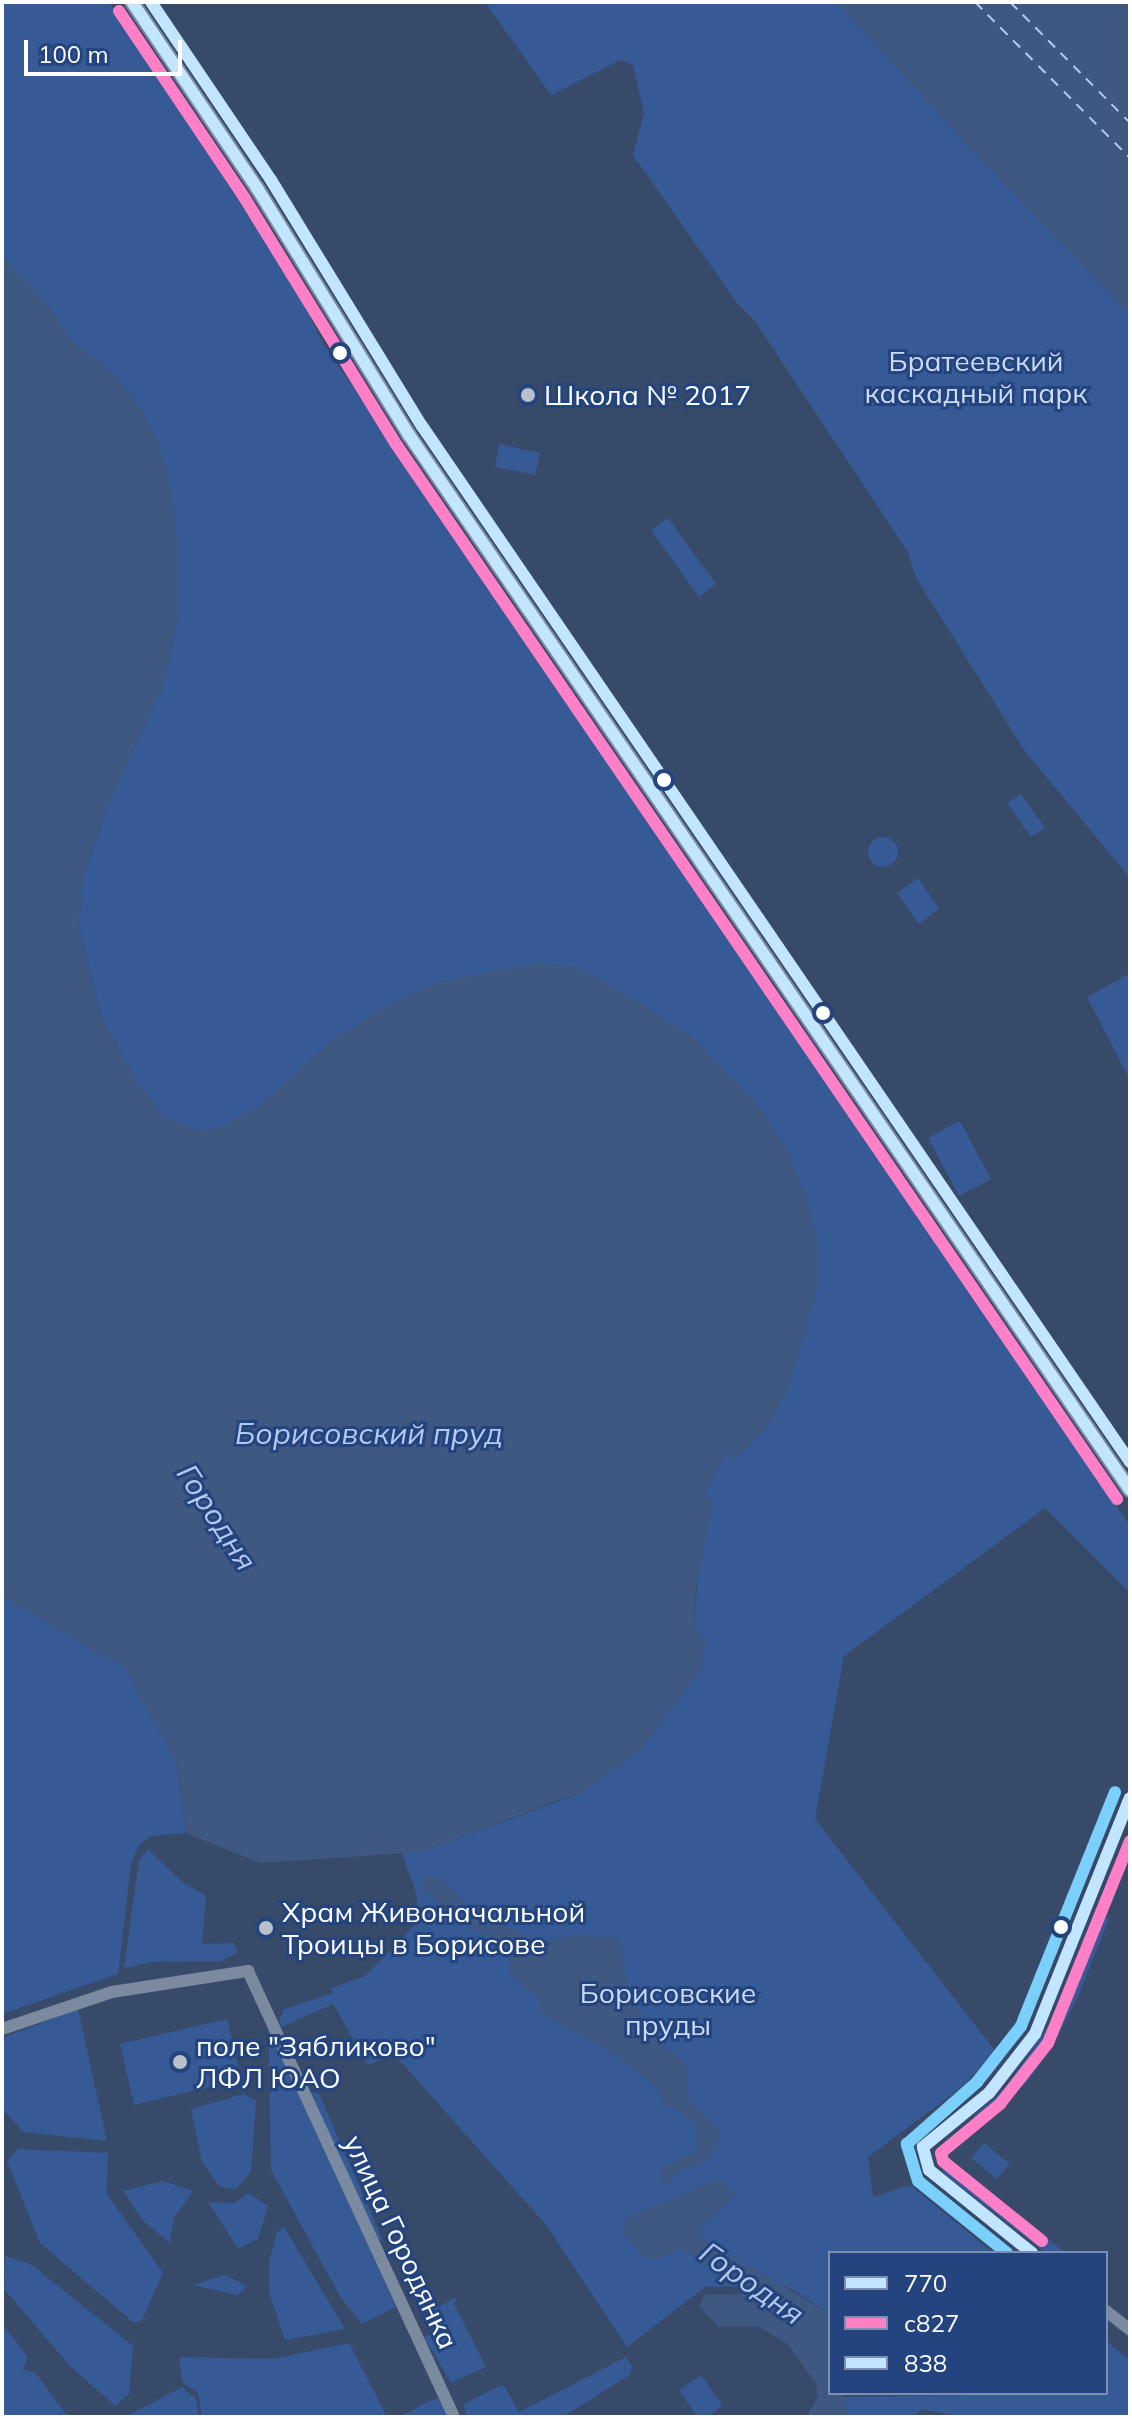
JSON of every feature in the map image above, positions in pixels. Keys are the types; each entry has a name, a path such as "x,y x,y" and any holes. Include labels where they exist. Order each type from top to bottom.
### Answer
{"main road":[{"path":"132,2 257,188 409,435 1130,1490"}],"street":[{"path":"1030,2251 929,2170 922,2154 927,2139 989,2093 1035,2034 1130,1798"},
{"name":"улица Городянка","path":"2,2029 112,1992 248,1971 454,2417"},
{"path":"1108,2313 1130,2330"}],"green space":[{"name":"Борисовские пруды","path":"2,2 109,2 301,297 322,342 1130,1526 1130,1593 1045,1508 844,1656 815,1819 996,2052 959,2089 868,2157 873,2197 910,2185 991,2251 828,2251 828,2318 825,2310 786,2286 705,2287 627,2347 547,2226 394,2054 368,2065 333,2004 282,2027 279,2021 284,2009 333,1993 331,1988 365,1976 416,1924 417,1896 402,1853 420,1852 552,1804 586,1790 611,1770 694,1626 704,1496 726,1453 735,1460 691,1036 583,969 538,963 440,982 396,1001 337,1037 257,1107 220,1128 200,1131 179,1126 166,1118 135,1079 101,1016 79,927 83,876 109,802 162,688 178,618 104,363 77,348 44,300 2,257"},
{"name":"Братеевский каскадный парк","path":"485,2 837,2 1130,315 1130,878 1024,750 915,576 908,552 755,321 737,303 633,155 644,114 633,65 620,60 551,95"},
{"path":"499,444 540,453 535,475 495,467"},
{"path":"668,518 716,584 699,597 651,530"},
{"path":"1021,794 1045,828 1031,837 1007,803"},
{"path":"883,837 894,841 898,852 894,863 883,867 872,863 868,852 872,841"},
{"path":"918,878 939,909 919,924 897,893"},
{"path":"1130,973 1130,1080 1087,997"},
{"path":"960,1121 991,1179 959,1196 928,1138"},
{"path":"2,1596 124,1668 176,1761 186,1833 151,1836 138,1846 131,1865 118,1974 2,2014"},
{"path":"148,1849 181,1881 206,1896 202,1944 234,1943 237,1952 222,1961 152,1962 124,1968 139,1860"},
{"path":"1101,1911 1109,1919 1078,1997 1051,2048 1028,2081 978,2126 974,2116 1003,2091 1051,2023"},
{"path":"78,2009 107,2141 23,2132 2,2108 2,2038"},
{"name":"поле \"Зябликово\" ЛФЛ ЮАО","path":"227,2019 241,2079 134,2105 120,2044"},
{"path":"268,2023 396,2307 362,2324 341,2298 271,2170"},
{"path":"316,2092 383,2241 376,2240 311,2093"},
{"path":"244,2094 256,2101 251,2172 236,2189 220,2187 202,2162 191,2109"},
{"path":"984,2143 1010,2164 997,2179 971,2158"},
{"path":"18,2149 108,2153 107,2194 163,2273 142,2320 134,2323 40,2243 7,2161"},
{"path":"957,2167 1063,2251 1043,2251 941,2171"},
{"path":"163,2181 193,2191 174,2218 170,2243 143,2221 123,2191"},
{"path":"249,2193 268,2206 258,2239 238,2249 208,2202 234,2203"},
{"path":"284,2227 345,2329 285,2340 269,2292 269,2262 277,2232"},
{"path":"5,2256 32,2265 133,2346 129,2394 115,2406 69,2365 4,2289"},
{"path":"225,2275 247,2286 238,2295 192,2285"},
{"path":"457,2297 454,2304 486,2367 451,2383 424,2337 443,2328 434,2309"},
{"path":"2,2324 28,2357 23,2370 35,2372 66,2414 81,2417 2,2417"},
{"path":"349,2343 387,2417 202,2417 198,2393 182,2382 179,2357 273,2359"},
{"path":"1108,2343 1130,2360 1130,2417 963,2417 921,2409 914,2417 849,2417 841,2397 1108,2395"},
{"path":"626,2357 632,2366 630,2375 562,2417 467,2417 464,2404 499,2386 504,2386 519,2412"},
{"path":"701,2375 722,2406 707,2417 697,2417 679,2390"},
{"path":"182,2387 196,2399 199,2417 125,2417"},
{"path":"438,2398 449,2417 400,2417 427,2402"}],"water":[{"path":"837,2 1130,2 1130,315 987,167"},
{"name":"Борисовский пруд","path":"2,257 44,300 77,348 104,363 136,402 158,440 169,480 178,545 178,618 162,688 109,802 83,876 79,927 101,1016 135,1079 166,1118 200,1131 220,1128 257,1107 337,1037 396,1001 440,982 538,963 583,969 691,1036 762,1110 788,1152 806,1195 817,1237 818,1286 789,1387 770,1424 734,1460 726,1454 704,1496 713,1500 696,1588 694,1626 706,1639 701,1670 639,1751 586,1790 420,1852 260,1863 186,1833 176,1761 124,1668 2,1596"},
{"path":"503,1927 534,1944 573,1935 619,1938 631,1997 660,2042 685,2062 690,2100 719,2128 721,2137 708,2160 673,2176 669,2186 660,2181 661,2168 698,2150 696,2126 676,2108 663,2105 657,2087 611,2052 539,2012 539,1999 509,1973 510,1960 499,1944"},
{"path":"718,2180 737,2193 698,2229 701,2238 824,2310 828,2316 828,2395 843,2395 849,2417 807,2417 818,2396 816,2384 788,2344 759,2327 719,2327 699,2307 704,2295 743,2294 745,2288 725,2284 698,2257 680,2249 662,2258 643,2258 625,2235 623,2221"}],"waterway":[{"name":"Городня","path":"431,1884 464,1914 520,1944"}],"ferry route":[{"path":"975,2 1130,158"},
{"path":"1010,2 1130,123"}],"transit line":[{"name":"770","path":"132,2 257,188 409,435 1130,1490"},
{"name":"838","path":"151,2 271,180 422,426 1130,1462"},
{"name":"с827","path":"119,11 244,197 396,444 1117,1499"},
{"path":"1005,2251 918,2181 907,2144 977,2082 1021,2026 1115,1792"},
{"name":"770","path":"1030,2251 929,2170 923,2147 989,2093 1035,2034 1130,1798"},
{"name":"с827","path":"1042,2241 943,2161 941,2153 1000,2104 1048,2043 1130,1841"}],"place":[{"name":"Школа № 2017","path":"528,395"},
{"name":"Храм Живоначальной Троицы в Борисове","path":"266,1928"},
{"name":"поле \"Зябликово\" ЛФЛ ЮАО","path":"180,2062"}]}
